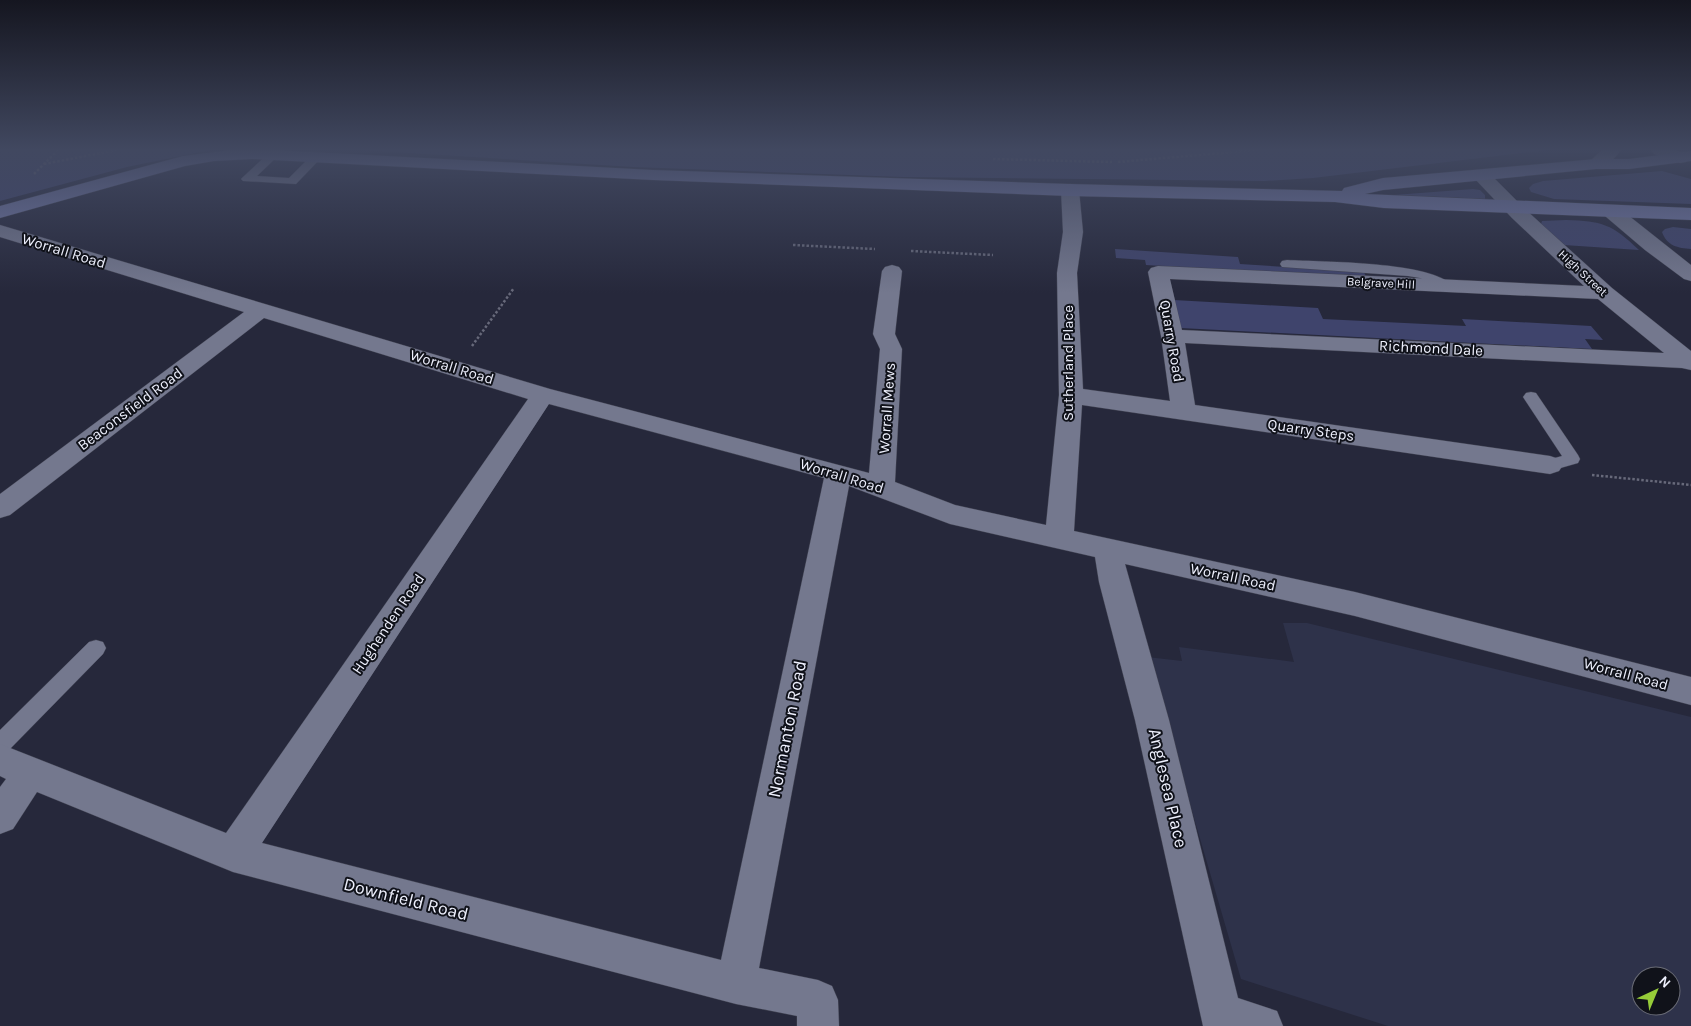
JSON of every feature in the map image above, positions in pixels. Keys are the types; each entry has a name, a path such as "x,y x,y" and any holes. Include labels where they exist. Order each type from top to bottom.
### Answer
{"main road":[{"path":"0,212 51,198"},
{"path":"1350,198 1384,202 1691,214"}],"street":[{"name":"Sutherland Place","path":"1059,538 1071,395 1066,273 1072,253 1073,232 1071,198"},
{"name":"High Street","path":"1503,198 1604,293 1690,362"},
{"path":"1612,212 1652,246 1691,275"},
{"name":"Worrall Road","path":"0,232 543,395 838,473 950,514 1355,604 1691,691"},
{"name":"Worrall Mews","path":"881,488 891,350 884,334 892,271"},
{"name":"Belgrave Hill","path":"1158,272 1604,293"},
{"name":"Quarry Road","path":"1158,272 1172,336 1184,411"},
{"name":"Beaconsfield Road","path":"0,508 260,310"},
{"name":"Richmond Dale","path":"1172,336 1690,362"},
{"name":"Hughenden Road","path":"233,854 543,395"},
{"name":"Quarry Steps","path":"1071,395 1550,465"},
{"name":"Normanton Road","path":"736,984 838,473"},
{"name":"Anglesea Place","path":"1108,550 1114,582 1152,720 1223,1020"},
{"name":"Downfield Road","path":"0,817 15,767 233,854 736,984 818,1000 818,1026"},
{"path":"1223,1020 1262,1026"}],"lane":[{"path":"1287,264 1408,272 1424,275 1447,286"},
{"path":"1531,397 1572,459 1550,465"},
{"path":"0,744 96,648"}],"path":[{"path":"456,368 514,288"},
{"path":"1585,475 1691,485"}],"shaded area":[{"path":"0,198 12,198 0,201"},
{"path":"1550,198 1691,198 1691,204"},
{"path":"1542,221 1589,221 1614,229 1639,250 1564,245 1541,224"},
{"path":"1673,227 1691,229 1691,249 1677,247 1664,237 1662,232"},
{"path":"1115,249 1238,257 1240,264 1364,272 1367,279 1146,265 1145,260 1116,258"},
{"path":"1174,300 1318,308 1323,319 1466,326 1462,319 1591,326 1603,340 1585,339 1592,349 1180,328"},
{"path":"1283,623 1307,623 1691,717 1691,1026 1388,1026 1241,979 1147,657 1182,661 1179,647 1294,662"}]}
